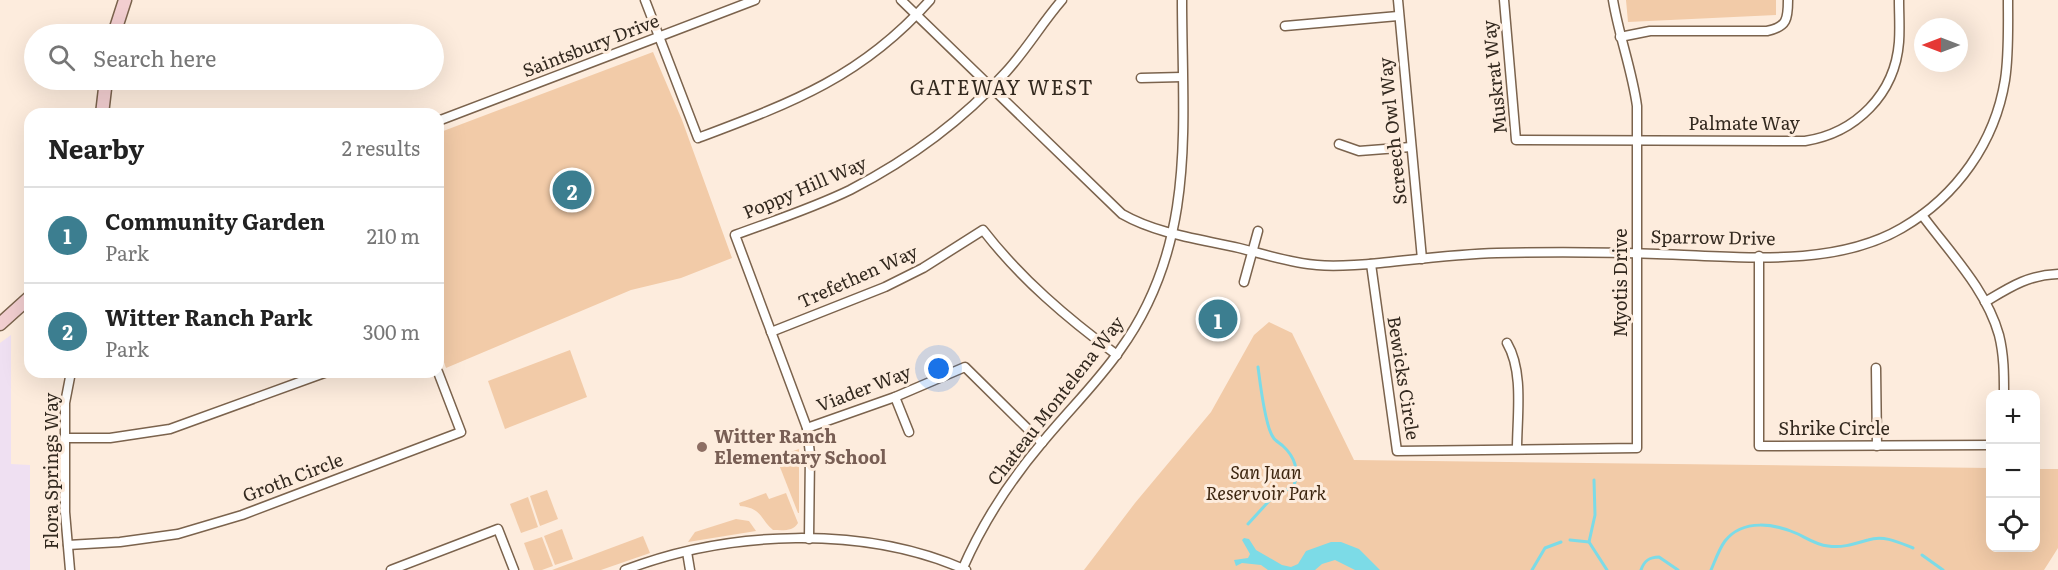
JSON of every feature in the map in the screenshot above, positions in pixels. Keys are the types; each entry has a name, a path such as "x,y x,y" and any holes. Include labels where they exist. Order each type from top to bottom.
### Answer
{"street":[{"path":"117,24 125,0"},
{"path":"645,0 698,138 778,107 829,83 876,52 930,0"},
{"name":"Saintsbury Drive","path":"444,119 755,0"},
{"name":"Sparrow Drive","path":"901,0 1110,205 1134,221 1253,252 1314,265 1334,266 1496,253 1759,256 1824,254 1849,249 1887,236 1922,215 1953,188 1968,169 1989,134 2006,78 2008,0"},
{"name":"Poppy Hill Way","path":"809,539 810,454 807,428 735,235 816,205 879,174 938,135 991,88 1029,44 1062,0"},
{"name":"Chateau Montelena Way","path":"964,570 982,528 1000,499 1042,443 1117,355 1135,327 1156,286 1173,233 1180,195 1182,0"},
{"name":"Screech Owl Way","path":"1398,0 1422,259"},
{"name":"Muskrat Way","path":"1504,0 1516,140 1638,140"},
{"name":"Myotis Drive","path":"1517,449 1637,448 1638,140 1635,91 1620,37 1613,0"},
{"path":"1620,37 1650,31 1775,30 1782,27 1786,19 1788,0"},
{"name":"Palmate Way","path":"1638,140 1805,141 1818,139 1854,123 1867,112 1887,86 1896,63 1899,42 1899,0"},
{"path":"1285,26 1398,16"},
{"path":"1142,78 1182,77"},
{"path":"103,108 105,90"},
{"path":"1339,144 1359,151 1411,147"},
{"path":"1922,215 1985,302 1991,314 2002,348 2004,390"},
{"name":"Trefethen Way","path":"771,332 885,287 932,263 983,230 1038,292 1117,355"},
{"path":"1244,282 1258,231"},
{"name":"Shrike Circle","path":"1759,256 1759,446 1986,445"},
{"name":"Bewicks Circle","path":"1371,264 1397,451 1517,449"},
{"path":"1985,302 2025,279 2038,275 2058,274"},
{"path":"0,324 24,302"},
{"path":"1507,343 1513,353 1517,369 1517,449"},
{"name":"Viader Way","path":"807,428 895,397 965,367 1042,443"},
{"path":"1876,368 1876,446"},
{"name":"Flora Springs Way","path":"70,378 65,403 65,512 70,570"},
{"path":"65,438 110,438 170,429 310,378"},
{"name":"Groth Circle","path":"68,545 149,538 206,527 461,432 440,378"},
{"path":"895,397 909,432"},
{"path":"391,570 498,529 514,570"},
{"path":"626,570 687,552 744,542 809,539 877,544 914,551 933,556 964,570"},
{"path":"687,552 690,570"}],"shaded area":[{"path":"11,335 11,464 30,465 30,570 0,570 0,343"}],"green space":[{"path":"1626,0 1776,0 1776,15 1628,22"},
{"path":"653,52 682,120 732,258 681,278 631,290 446,368 444,362 444,131"},
{"path":"1217,298 1233,304 1221,341 1202,333"},
{"name":"San Juan Reservoir Park","path":"1269,322 1292,333 1354,460 1986,468 1986,552 2040,552 2040,469 2058,469 2058,548 2044,570 1084,570 1135,503 1211,412 1254,335"},
{"path":"570,350 587,397 505,429 488,381"},
{"path":"799,449 799,513 798,513 776,457"},
{"path":"547,490 558,519 540,526 530,496"},
{"path":"766,493 769,499 786,493 798,523 796,526 787,530 773,530 753,509 740,506 739,503"},
{"path":"528,497 538,527 521,533 510,504"},
{"path":"736,519 749,521 756,531 688,542 695,532"},
{"path":"562,529 573,559 555,565 544,536"},
{"path":"643,536 650,553 601,570 552,570"},
{"path":"542,537 553,566 534,570 524,543"}],"water":[{"path":"1249,539 1256,550 1282,565 1291,567 1298,564 1306,551 1331,542 1341,542 1359,549 1380,570 1355,570 1335,560 1322,564 1315,570 1268,570 1261,565 1242,563 1236,566 1234,560 1248,558 1250,554 1242,540"}],"waterway":[{"path":"1248,524 1269,501 1294,485 1296,480 1295,464 1290,454 1275,440 1270,431 1263,404 1258,367"},
{"path":"1594,480 1595,515 1589,542 1607,570"},
{"path":"1711,570 1725,541 1732,534 1750,526 1780,528 1828,546 1844,546 1880,538 1913,548"},
{"path":"1570,540 1589,542"},
{"path":"1532,570 1545,548 1561,542"},
{"path":"1922,555 1943,570"},
{"path":"1641,570 1647,560 1659,557 1678,570"}],"place":[{"name":"Witter Ranch Park","path":"572,190"},
{"name":"Community Garden","path":"1218,319"},
{"name":"Witter Ranch Elementary School","path":"702,447"}],"district":[{"name":"GATEWAY WEST","path":"1002,88"}]}
